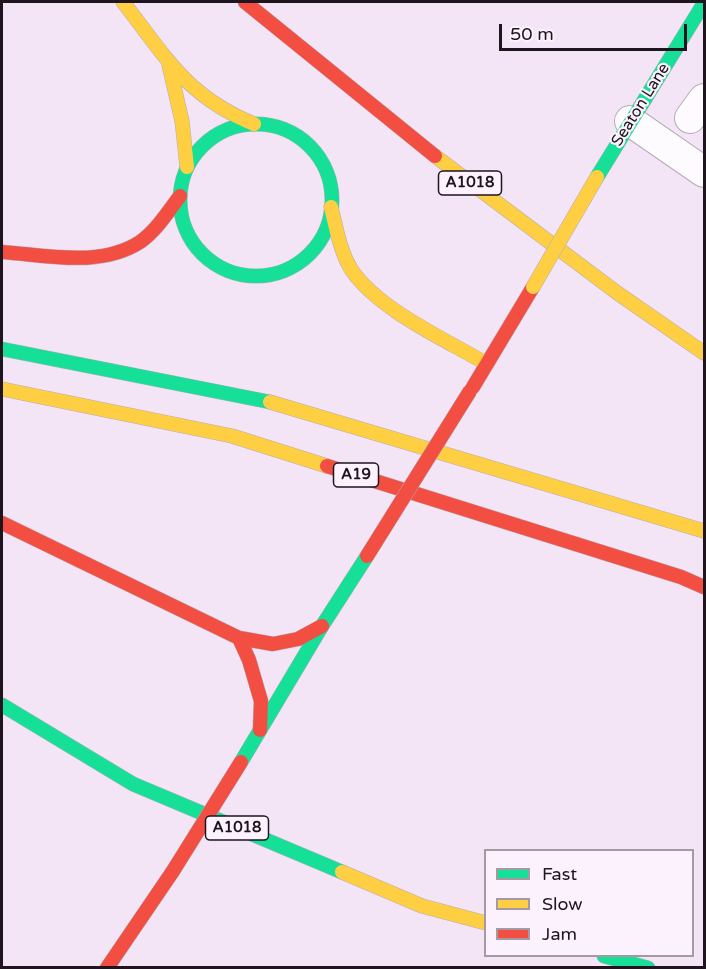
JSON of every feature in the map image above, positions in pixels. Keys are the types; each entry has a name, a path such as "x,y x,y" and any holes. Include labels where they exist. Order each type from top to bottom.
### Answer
{"main road":[{"path":"123,2 169,65 184,81 217,107 255,124"},
{"name":"A1018","path":"245,2 412,139 616,292 705,352"},
{"name":"Seaton Lane","path":"107,968 173,871 241,762 322,626 487,364 630,121 705,3"},
{"path":"169,65 182,120 187,167"},
{"path":"332,207 323,235 305,258 279,272 250,276 222,268 199,250 184,225 180,196 187,167 195,154 218,134 231,128 255,124 276,126 290,132 314,151 328,177 340,240 351,268 375,296 487,364"},
{"path":"2,252 78,257 109,256 139,242 158,225 180,196"},
{"path":"2,349 263,400 705,531"},
{"name":"A19","path":"2,389 232,436 681,577 705,587"},
{"path":"2,523 239,638 273,644 298,639 322,626"},
{"path":"239,638 249,660 261,701 260,730"},
{"name":"A1018","path":"2,705 133,784 422,906 484,922"},
{"path":"608,957 648,968"}],"street":[{"path":"630,121 705,172"}],"traffic: fast":[{"path":"597,177 704,3"},
{"path":"256,124 285,130 310,146 326,171 332,200 326,229 310,254 285,270 256,276 227,270 202,254 186,229 180,200 186,171 202,146 227,130 256,124"},
{"path":"2,349 270,402"},
{"path":"241,762 322,626 367,556"},
{"path":"2,705 133,784 342,872"},
{"path":"608,957 648,968"}],"traffic: slow":[{"path":"123,2 165,57 194,88 211,101 254,124"},
{"path":"169,65 182,121 187,167"},
{"path":"435,156 616,292 704,353"},
{"path":"533,287 597,177"},
{"path":"331,207 344,255 351,269 363,284 413,323 487,364"},
{"path":"2,389 232,436 327,466"},
{"path":"270,402 704,531"},
{"path":"342,872 422,906 484,922"}],"traffic: jam":[{"path":"245,2 435,156"},
{"path":"2,252 72,258 108,255 124,250 140,242 151,232 180,196"},
{"path":"473,387 533,287"},
{"path":"367,556 470,391"},
{"path":"327,466 681,577 704,587"},
{"path":"2,523 239,638 273,644 298,639 322,626"},
{"path":"239,638 249,660 261,701 260,730"},
{"path":"173,871 241,762"},
{"path":"107,968 173,871"}]}
